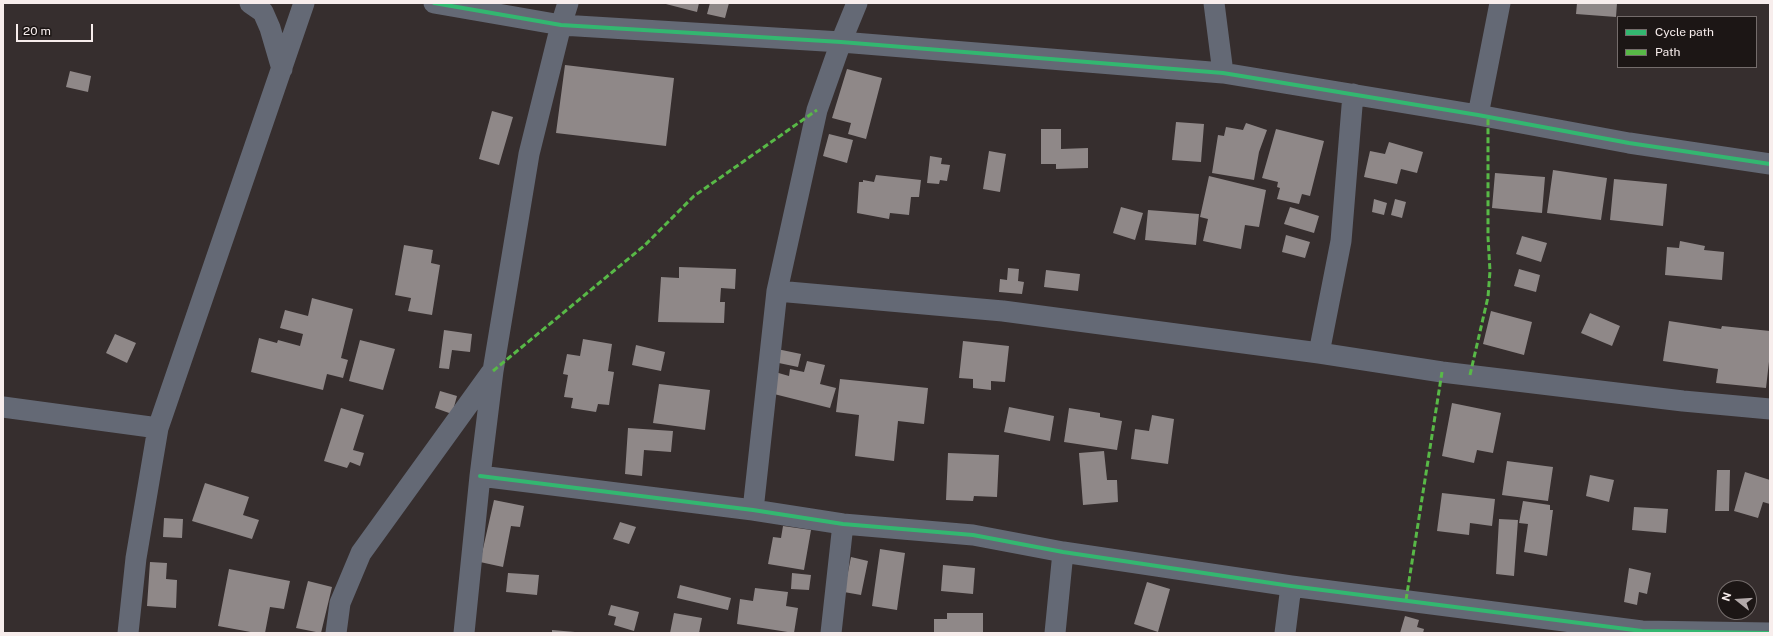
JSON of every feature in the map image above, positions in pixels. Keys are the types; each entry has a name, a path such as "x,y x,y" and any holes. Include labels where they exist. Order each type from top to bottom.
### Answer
{"street":[{"path":"250,3 263,12 270,28 282,69"},
{"path":"128,633 136,558 158,428 304,3"},
{"path":"434,3 561,25 841,42 1223,73 1478,115 1629,143 1770,164"},
{"path":"464,633 480,476 493,371 529,154 561,25 568,3"},
{"path":"753,510 777,291 817,110 841,42 857,3"},
{"path":"1214,3 1223,73"},
{"path":"1478,115 1500,3"},
{"path":"1319,353 1340,241 1353,94"},
{"path":"777,291 1003,311 1319,353 1442,372 1683,401 1770,409"},
{"path":"336,633 340,604 361,554 493,371"},
{"path":"3,407 158,428"},
{"path":"480,476 753,510 842,524 973,535 1063,552 1292,586 1642,631 1770,632"},
{"path":"831,633 842,524"},
{"path":"1055,633 1063,552"},
{"path":"1284,633 1292,586"}],"building":[{"path":"662,3 699,3 697,12"},
{"path":"710,3 729,3 725,18 707,14"},
{"path":"1577,3 1617,3 1616,17 1576,14"},
{"path":"565,65 674,78 666,146 556,133"},
{"path":"847,69 882,78 866,139 848,134 851,123 832,118"},
{"path":"70,71 91,76 88,92 66,87"},
{"path":"492,111 513,117 499,165 479,159"},
{"path":"1176,122 1204,124 1201,162 1172,160"},
{"path":"1246,123 1267,130 1259,152 1254,180 1212,173 1218,135 1224,136 1226,127 1243,130"},
{"path":"1041,129 1061,129 1061,149 1088,148 1088,168 1056,169 1056,164 1041,164"},
{"path":"1276,129 1324,141 1310,196 1302,194 1299,204 1277,199 1280,188 1277,187 1278,182 1262,178"},
{"path":"829,134 853,140 847,163 823,156"},
{"path":"1389,142 1423,152 1417,173 1401,169 1397,184 1364,177 1370,151 1385,154"},
{"path":"989,151 1006,154 1000,192 983,189"},
{"path":"930,156 942,158 941,164 950,165 947,181 940,180 939,184 927,183"},
{"path":"1553,170 1607,178 1601,220 1547,213"},
{"path":"1495,173 1545,177 1542,213 1492,208"},
{"path":"876,175 921,180 919,197 911,197 909,215 890,213 889,219 857,213 859,182 863,182 863,180 874,182"},
{"path":"1209,176 1266,190 1259,227 1245,225 1241,249 1203,241 1208,219 1200,217"},
{"path":"1614,179 1667,184 1663,226 1610,220"},
{"path":"1374,199 1387,203 1384,215 1372,212"},
{"path":"1395,199 1406,202 1402,218 1391,215"},
{"path":"1121,207 1143,213 1135,240 1113,233"},
{"path":"1290,207 1319,216 1314,233 1284,224"},
{"path":"1148,210 1199,214 1196,245 1145,240"},
{"path":"1286,235 1310,242 1305,258 1282,252"},
{"path":"1522,236 1547,243 1541,262 1516,254"},
{"path":"1680,241 1705,246 1704,250 1724,252 1722,280 1665,275 1667,247 1679,248"},
{"path":"404,245 433,250 431,263 440,265 432,315 408,311 411,298 395,295"},
{"path":"679,267 736,269 735,289 721,288 720,302 725,302 724,323 658,322 661,277 679,278"},
{"path":"1008,268 1019,269 1018,281 1024,282 1022,294 999,292 1000,279 1007,280"},
{"path":"1519,269 1540,275 1536,292 1514,286"},
{"path":"1046,270 1080,274 1078,291 1044,287"},
{"path":"312,298 353,309 341,358 348,360 343,378 327,374 323,390 251,372 259,338 277,343 278,340 300,346 303,334 280,328 285,310 308,316"},
{"path":"1491,311 1532,322 1524,355 1483,344"},
{"path":"1590,313 1620,326 1612,346 1581,333"},
{"path":"1669,321 1721,329 1722,326 1770,331 1770,353 1766,388 1716,383 1718,369 1663,361"},
{"path":"444,330 472,334 470,352 452,350 449,369 439,368"},
{"path":"115,334 136,343 127,363 106,353"},
{"path":"583,339 612,344 608,371 614,372 609,405 598,404 596,412 571,408 573,398 564,397 568,375 563,374 567,354 580,356"},
{"path":"360,340 395,349 383,390 349,381"},
{"path":"963,341 1009,346 1005,382 991,381 991,390 973,388 973,379 959,378"},
{"path":"636,345 665,352 661,371 632,365"},
{"path":"777,349 801,354 798,367 774,362"},
{"path":"807,361 825,365 820,384 836,388 830,408 770,393 775,372 789,376 790,369 804,372"},
{"path":"840,379 928,388 924,424 898,421 894,461 855,456 859,415 836,412"},
{"path":"659,384 710,390 705,430 653,423"},
{"path":"440,391 457,396 452,414 435,408"},
{"path":"1452,403 1501,413 1493,453 1477,450 1474,463 1442,456"},
{"path":"1009,407 1054,416 1050,441 1004,432"},
{"path":"341,408 364,415 353,450 364,453 360,466 350,462 347,468 324,461"},
{"path":"1069,408 1100,413 1100,417 1122,421 1117,450 1064,442"},
{"path":"1152,415 1174,419 1168,464 1131,459 1135,429 1149,431"},
{"path":"628,428 673,431 671,452 644,450 642,476 625,474"},
{"path":"1104,451 1107,480 1117,480 1118,502 1083,505 1079,453"},
{"path":"948,453 999,455 997,497 974,496 973,501 946,500"},
{"path":"1507,461 1553,467 1548,501 1502,495"},
{"path":"1717,470 1730,470 1729,511 1715,511"},
{"path":"1745,472 1770,480 1770,504 1763,502 1758,518 1734,511"},
{"path":"1590,475 1614,480 1609,502 1586,496"},
{"path":"205,483 249,497 243,515 259,520 252,539 192,521"},
{"path":"1442,493 1495,499 1492,526 1470,523 1469,535 1437,531"},
{"path":"494,500 524,506 520,527 511,526 503,567 480,562"},
{"path":"1523,501 1550,505 1550,510 1553,510 1547,556 1524,552 1528,524 1519,523"},
{"path":"1634,507 1668,509 1666,533 1632,530"},
{"path":"164,518 183,519 182,538 163,537"},
{"path":"1499,519 1518,520 1514,576 1496,574"},
{"path":"620,522 636,527 629,544 613,539"},
{"path":"783,526 811,530 804,570 768,564 773,537 781,538"},
{"path":"880,549 905,553 897,610 872,606"},
{"path":"851,557 868,561 861,595 844,592"},
{"path":"150,562 167,563 166,579 177,580 176,608 147,606"},
{"path":"943,565 975,568 973,594 941,591"},
{"path":"1629,568 1651,573 1647,594 1639,592 1637,605 1624,602"},
{"path":"229,569 290,581 284,609 270,607 265,633 256,633 218,626"},
{"path":"508,573 539,575 537,595 506,592"},
{"path":"792,573 811,575 809,590 791,589"},
{"path":"308,581 332,587 321,633 296,628"},
{"path":"1147,582 1170,589 1158,632 1134,624"},
{"path":"680,585 731,598 728,610 677,598"},
{"path":"755,588 788,592 786,606 798,608 794,633 737,624 740,599 753,601"},
{"path":"611,605 639,612 634,631 614,625 616,617 608,615"},
{"path":"674,613 702,618 699,633 670,633"},
{"path":"947,613 983,613 983,633 934,633 934,619 947,619"},
{"path":"1405,616 1419,620 1417,627 1424,629 1423,633 1400,633"},
{"path":"552,630 575,632 575,633 552,633"}],"marked path":[{"path":"493,371 645,245 694,196 817,110"},
{"path":"1470,375 1488,297 1490,271 1488,237 1488,117"},
{"path":"1406,600 1442,372"}],"cycle path":[{"path":"434,3 561,25 841,42 1223,73 1478,115 1629,143 1770,164"},
{"path":"480,476 753,510 843,524 973,535 1063,552 1291,586 1642,631 1770,633"}]}
